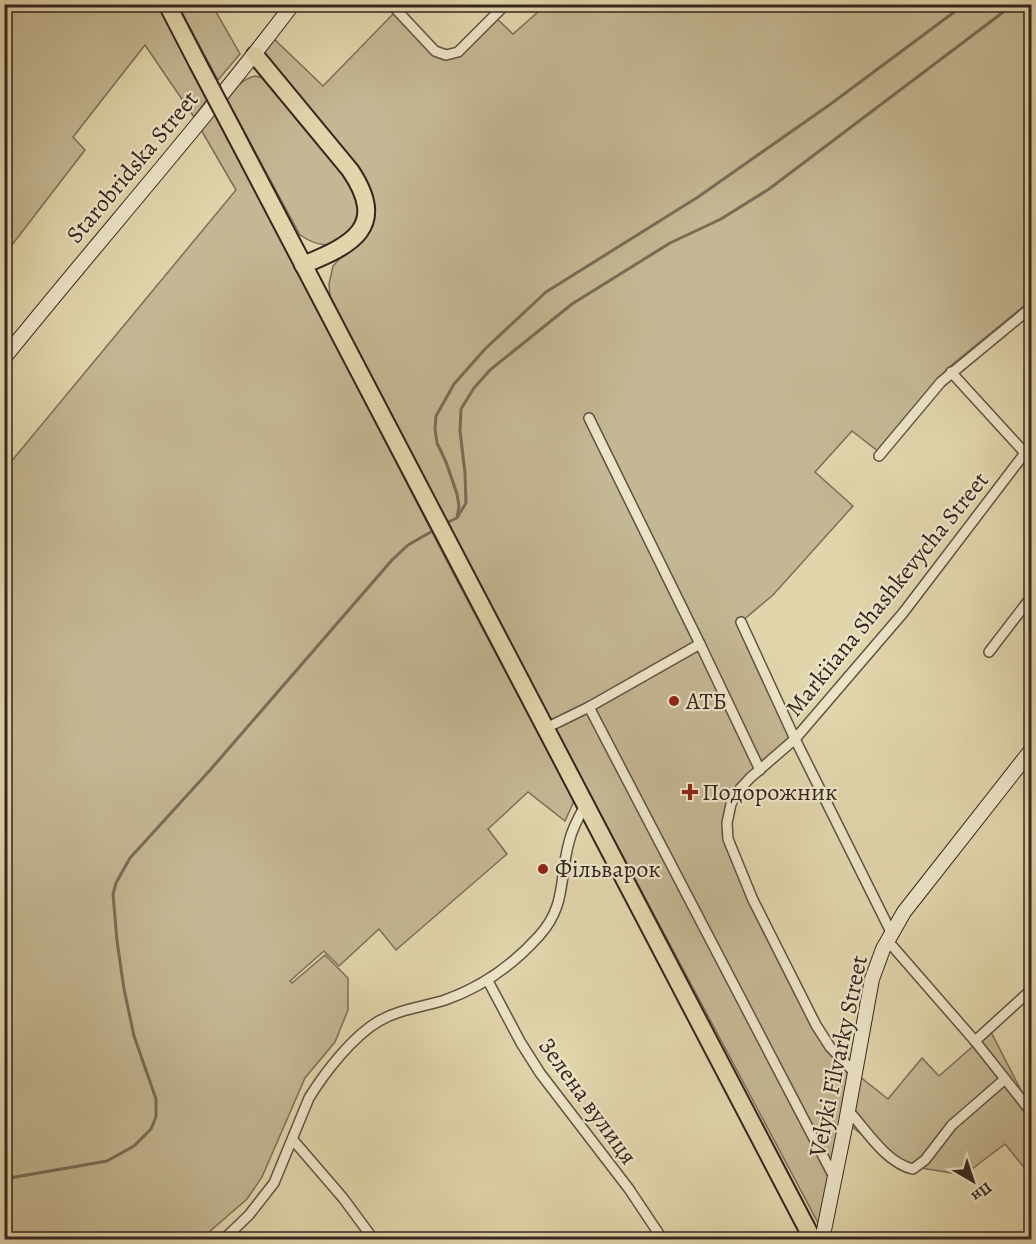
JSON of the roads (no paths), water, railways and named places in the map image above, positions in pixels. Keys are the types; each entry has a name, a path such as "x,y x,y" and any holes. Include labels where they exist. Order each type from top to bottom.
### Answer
{"highway":[{"path":"167,4 437,517 544,729 586,804 813,1239"},
{"path":"255,55 350,170 359,183 365,199 364,220 354,238 339,250 303,265"}],"street":[{"name":"Starobridska Street","path":"4,358 255,55 294,4"},
{"path":"391,4 435,51 446,56 458,52 506,4"},
{"path":"879,456 927,395 951,372 1032,307"},
{"path":"951,372 1028,451 1032,464"},
{"path":"590,418 760,770"},
{"name":"Markiiana Shashkevycha Street","path":"854,1072 830,1047 816,1025 753,900 728,838 727,823 731,804 738,791 795,739 903,613 1028,451"},
{"path":"989,652 1032,596"},
{"path":"741,622 889,936 1032,1113"},
{"path":"544,729 589,707 700,644"},
{"path":"589,707 835,1179"},
{"name":"Velyki Filvarky Street","path":"822,1239 849,1110 854,1072 874,971 889,936 911,903 1032,749"},
{"path":"223,1239 249,1215 274,1183 309,1098 364,1030 399,1012 443,1000 488,981 539,936 550,921 563,886 568,843 586,804"},
{"name":"Зелена вулиця","path":"488,981 540,1073 629,1189 663,1239"},
{"path":"975,1041 1032,989"},
{"path":"849,1110 889,1156 903,1167 913,1169 925,1160 952,1125 1005,1079"},
{"path":"293,1140 343,1198 374,1239"}],"waterway":[{"path":"444,524 457,518 459,506 446,462 437,443 436,416 454,384 485,349 546,292 698,197 832,103 965,4"},
{"path":"458,516 466,503 460,431 461,409 474,388 490,370 572,304 670,243 721,219 769,189 1014,4"},
{"path":"4,1179 107,1161 134,1146 151,1129 156,1117 156,1099 134,1036 124,989 113,894 116,883 130,858 211,769 392,560 408,545 436,529"}],"place":[{"name":"АТБ","path":"674,701"},
{"name":"Подорожник","path":"690,792"},
{"name":"Фільварок","path":"543,869"}]}
